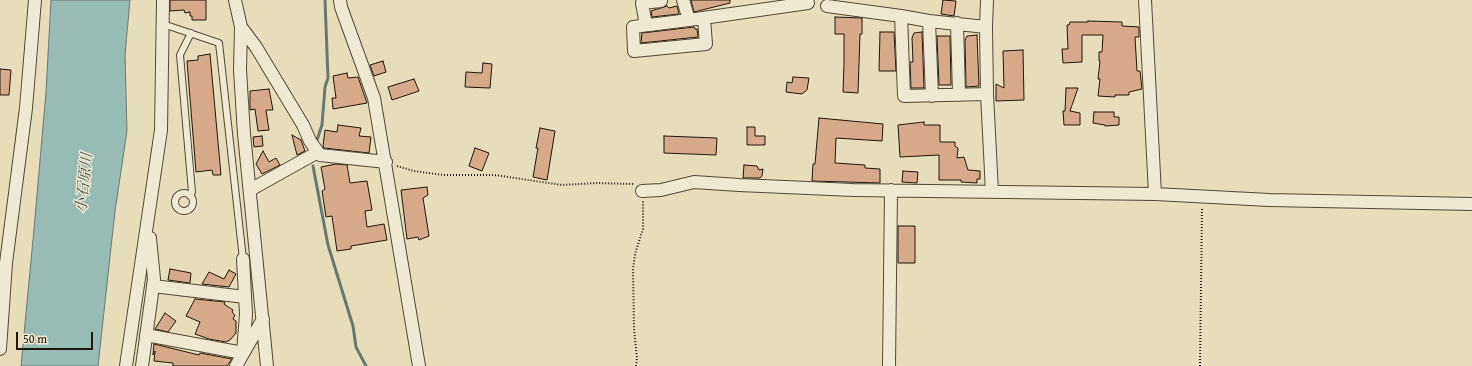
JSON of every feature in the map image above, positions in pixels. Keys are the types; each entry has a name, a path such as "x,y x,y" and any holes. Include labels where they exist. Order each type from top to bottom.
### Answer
{"street":[{"path":"0,349 3,262 26,108 35,0"},
{"path":"126,366 161,130 163,0"},
{"path":"235,0 241,27 240,70 244,134 267,366"},
{"path":"340,0 341,7 374,98 386,162 397,241 418,366"},
{"path":"646,25 642,3 661,0 675,0"},
{"path":"683,0 689,20"},
{"path":"987,0 987,94 992,192"},
{"path":"1144,0 1155,194"},
{"path":"704,18 706,44 634,51 634,27 807,2 827,3 929,21 986,26"},
{"path":"902,16 904,96 987,94"},
{"path":"929,21 932,96"},
{"path":"957,23 959,95"},
{"path":"241,27 256,47 320,155 386,162"},
{"path":"250,190 318,152"},
{"path":"642,190 661,190 694,182 810,189 1155,194 1269,200 1472,204"},
{"path":"889,366 891,190"},
{"path":"142,366 154,279 148,221"},
{"path":"243,259 246,314 244,353"},
{"path":"153,286 244,297"},
{"path":"236,366 263,319"},
{"path":"146,335 244,353"}],"lane":[{"path":"163,24 219,43 243,259"},
{"path":"190,196 192,192 180,55 191,33"}],"path":[{"path":"386,162 414,172 443,175 495,175 562,185 596,183 634,184 642,190 643,229 635,254 633,269 634,329 637,358 636,366"},
{"path":"1200,366 1202,196"}],"water":[{"name":"小石原川","path":"51,0 130,0 125,55 127,131 115,211 98,366 21,366 46,92"}],"building":[{"path":"170,0 206,0 206,20 192,20 190,12 185,13 184,10 170,11"},
{"path":"691,0 730,0 730,3 694,12"},
{"path":"943,0 956,1 954,16 941,14"},
{"path":"667,6 669,8 677,6 679,14 652,17 651,11"},
{"path":"835,17 862,18 858,93 843,92 844,34 835,34"},
{"path":"1070,22 1122,22 1122,26 1139,27 1139,37 1135,37 1137,71 1140,71 1142,89 1129,92 1129,95 1115,95 1115,97 1098,96 1100,79 1098,79 1100,61 1099,52 1102,52 1103,35 1082,35 1082,62 1063,63 1062,49 1068,49 1067,25 1069,25"},
{"path":"694,27 697,29 698,37 641,43 642,33"},
{"path":"880,32 894,32 896,71 879,71"},
{"path":"922,32 924,88 911,88 910,62 913,62 912,38 914,33"},
{"path":"977,35 979,86 966,87 965,40 967,36"},
{"path":"937,36 950,36 951,85 939,85"},
{"path":"1023,50 1024,100 996,101 996,84 1004,88 1003,51"},
{"path":"210,54 221,175 213,175 212,170 196,172 187,61 198,60 198,56"},
{"path":"383,61 386,72 374,76 370,65"},
{"path":"483,63 492,64 490,88 465,87 466,72 482,73"},
{"path":"0,69 11,70 9,95 0,95"},
{"path":"347,73 348,78 358,77 367,103 333,109 332,98 336,98 333,76"},
{"path":"793,77 809,78 807,90 802,94 786,92 787,82 792,83"},
{"path":"414,79 419,91 392,100 388,87"},
{"path":"1066,88 1078,88 1070,111 1080,113 1080,125 1064,125 1063,111 1065,111"},
{"path":"269,89 273,110 266,110 269,130 258,131 255,109 250,110 250,91"},
{"path":"1094,112 1114,112 1114,117 1119,117 1119,125 1105,126 1093,123"},
{"path":"819,118 883,124 882,141 836,138 835,163 865,165 865,168 880,169 880,183 812,181"},
{"path":"924,122 924,125 940,125 940,142 955,142 955,146 958,148 957,158 964,157 968,170 980,171 980,179 977,179 977,183 961,182 961,180 939,180 939,155 900,157 898,125"},
{"path":"338,125 361,128 359,136 371,137 369,153 324,148 325,130 337,132"},
{"path":"747,127 755,127 755,136 765,136 765,145 747,145"},
{"path":"540,128 555,131 547,180 533,177"},
{"path":"292,135 301,140 305,151 297,155"},
{"path":"262,136 263,146 254,147 253,137"},
{"path":"664,136 717,138 716,155 664,153"},
{"path":"475,148 489,153 482,171 469,166"},
{"path":"263,151 269,162 276,158 280,165 262,174 256,164"},
{"path":"336,164 347,165 350,183 367,181 372,210 365,211 367,227 384,224 387,240 351,246 351,249 337,251 332,216 326,217 322,191 325,189 321,167"},
{"path":"744,165 757,166 759,170 763,169 762,176 760,178 743,178"},
{"path":"903,171 918,172 917,183 902,182"},
{"path":"427,187 428,195 423,198 429,236 419,240 418,237 407,239 401,190"},
{"path":"898,226 915,226 915,263 898,263"},
{"path":"170,269 191,273 190,283 168,280"},
{"path":"229,270 236,274 229,287 202,284 209,272 224,279"},
{"path":"195,299 225,302 224,304 233,310 232,312 235,315 233,319 236,321 236,333 230,340 226,342 209,339 195,334 200,322 186,316"},
{"path":"165,313 176,321 168,332 155,329"},
{"path":"154,344 199,355 200,353 232,359 227,366 173,366 173,363 154,361"}],"waterway":[{"path":"316,143 322,125 325,87 328,78 325,0"},
{"path":"313,166 328,245 353,326 356,347 366,366"}]}
